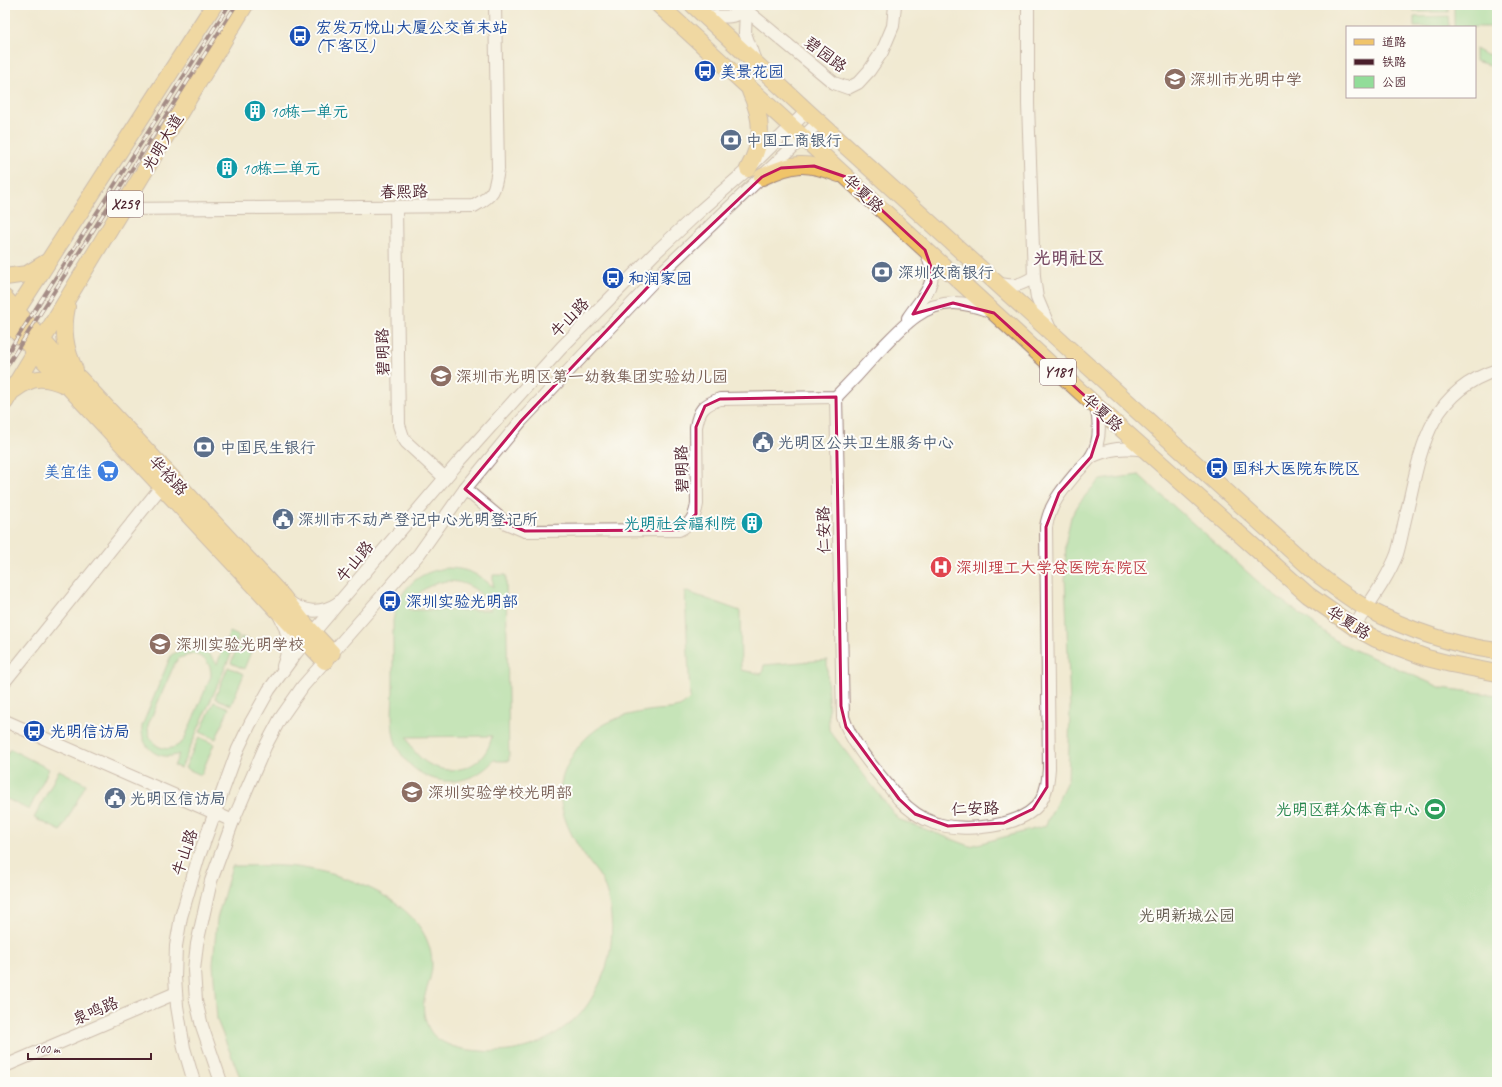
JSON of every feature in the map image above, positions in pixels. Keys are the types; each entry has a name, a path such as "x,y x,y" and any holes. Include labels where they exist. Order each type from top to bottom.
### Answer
{"main road":[{"name":"光明大道","path":"9,320 214,5"},
{"name":"光明大道","path":"9,396 245,5"},
{"name":"华夏路","path":"659,5 1096,406 1308,595 1354,627 1376,639 1428,658 1497,673"},
{"name":"华夏路","path":"698,10 755,64 1316,572 1366,608 1426,633 1457,643 1497,652"},
{"path":"748,169 758,150 761,131 757,109 750,90"},
{"path":"762,177 781,168 804,164 826,169 846,177"},
{"path":"5,277 20,276 34,271 52,256"},
{"path":"9,396 30,380 40,378 72,382 69,358 65,346 64,331 64,320 71,294"},
{"name":"华裕路","path":"5,298 9,320 39,347 66,367 72,382 161,487 278,602"},
{"name":"华裕路","path":"72,382 328,657"}],"street":[{"name":"春熙路","path":"122,210 474,206 488,198 496,185 498,169 495,5"},
{"name":"碧园路","path":"748,8 834,83 848,88 858,83 869,71 882,52 893,26 894,5"},
{"path":"1028,5 1028,104 1034,277 1037,298 1052,333"},
{"path":"698,10 720,17 733,17 748,8"},
{"path":"748,8 745,33 755,64"},
{"name":"牛山路","path":"221,1082 202,1026 196,1001 194,970 197,944 211,881 233,821 265,747 280,719 303,686 419,554 465,489 521,421 556,382 664,270 762,177 798,132 813,116"},
{"name":"牛山路","path":"194,1082 184,1048 176,993 176,946 181,917 188,891 214,814 238,749 250,724 277,679 445,478 562,347 700,210 748,169 798,132"},
{"name":"碧明路","path":"396,207 399,425 406,442 445,478"},
{"path":"836,397 904,324 929,290 932,283 932,267 925,250"},
{"path":"997,283 1011,286 1022,284 1034,277"},
{"path":"904,324 930,308 953,303 974,305 994,313"},
{"path":"1354,627 1390,570 1397,552 1422,450 1432,423 1444,405 1460,389 1486,374 1497,370"},
{"name":"碧明路","path":"465,489 506,523 525,531 679,530 692,521 696,514 696,427 700,411 705,406 711,402 724,399 836,397"},
{"name":"仁安路","path":"836,397 843,717 846,727 852,739 899,799 916,814 936,823 948,826 967,827 1004,823 1025,815 1040,802 1047,787 1049,768 1046,527 1050,509 1057,497 1091,457 1096,445 1099,426 1096,406"},
{"name":"仁安路","path":"1091,457 1113,449 1122,448 1145,450"},
{"path":"5,681 161,487"},
{"path":"278,602 314,611 329,608 345,597"},
{"path":"277,679 286,657 288,640 278,602"},
{"path":"5,721 214,814 233,821"},
{"name":"泉鸣路","path":"5,1066 176,993"}],"highlighted area":[{"path":"814,166 846,177 925,250 931,267 931,283 913,314 953,303 994,313 1096,406 1098,417 1098,435 1091,457 1059,493 1046,527 1047,787 1033,809 1004,823 948,826 915,814 899,799 846,727 841,706 836,397 720,399 705,406 696,427 696,514 679,530 525,531 506,523 465,489 521,421 664,270 762,177 781,168"}],"green space":[{"path":"1414,5 1448,5 1448,12 1414,12"},
{"path":"1454,5 1497,5 1497,27 1454,26"},
{"path":"1448,16 1449,26 1414,26 1414,17"},
{"path":"1476,50 1484,54 1497,55 1497,65 1489,65 1476,61"},
{"name":"光明新城公园","path":"1139,475 1264,587 1339,643 1442,688 1497,695 1497,1082 242,1082 217,1020 213,964 217,919 232,866 290,866 327,873 368,887 405,911 419,926 428,944 432,964 430,979 424,998 424,1013 427,1024 430,1031 438,1039 448,1045 464,1049 494,1052 518,1049 541,1042 552,1036 580,1015 589,1003 597,988 608,962 612,926 609,902 602,880 580,850 566,821 561,800 560,789 562,779 566,768 581,743 600,727 610,721 635,713 679,707 690,698 685,591 740,611 741,670 762,674 764,665 827,660 829,730 898,819 970,846 1045,826 1068,779 1070,709 1065,575 1066,540 1071,517 1080,502 1100,480"},
{"path":"447,568 460,569 477,575 493,587 493,575 506,575 509,761 496,761 495,759 479,773 459,781 434,779 417,771 410,765 399,749 395,740 392,725 393,621 395,610 399,600 410,584 418,578 436,570","holes":["453,581 473,588 479,592 488,603 491,610 408,610 414,599 423,590 433,584","492,736 486,751 477,761 465,768 452,770 438,768 425,762 415,751 407,737"]},
{"path":"230,632 239,636 181,768 174,766 179,754 164,756 152,751 144,741 142,734 142,726 171,655 185,649 197,649 207,653 217,664","holes":["193,654 206,661 210,668 211,676 184,740 172,748 166,749 160,747 151,739 148,725 175,663 179,658"]},
{"path":"241,637 255,642 244,669 231,663"},
{"path":"228,667 244,674 231,705 215,698"},
{"path":"214,702 229,708 216,739 200,732"},
{"path":"199,737 214,744 201,775 185,768"},
{"path":"10,749 49,769 29,810 5,798 5,758"},
{"path":"59,770 86,784 61,831 34,818"}],"railway":[{"path":"5,357 229,5"},
{"path":"5,369 236,5"}],"place":[{"name":"宏发万悦山大厦公交首末站 (下客区)","path":"300,36"},
{"name":"美景花园","path":"705,71"},
{"name":"深圳市光明中学","path":"1175,79"},
{"name":"10栋一单元","path":"255,111"},
{"name":"中国工商银行","path":"731,140"},
{"name":"10栋二单元","path":"227,168"},
{"name":"深圳农商银行","path":"882,272"},
{"name":"和润家园","path":"613,278"},
{"name":"深圳市光明区第一幼教集团实验幼儿园","path":"441,376"},
{"name":"光明区公共卫生服务中心","path":"763,442"},
{"name":"中国民生银行","path":"204,447"},
{"name":"国科大医院东院区","path":"1217,468"},
{"name":"美宜佳","path":"108,471"},
{"name":"深圳市不动产登记中心光明登记所","path":"283,519"},
{"name":"光明社会福利院","path":"752,523"},
{"name":"深圳理工大学总医院东院区","path":"941,567"},
{"name":"深圳实验光明部","path":"390,601"},
{"name":"深圳实验光明学校","path":"160,644"},
{"name":"光明信访局","path":"34,731"},
{"name":"深圳实验学校光明部","path":"412,792"},
{"name":"光明区信访局","path":"115,798"},
{"name":"光明区群众体育中心","path":"1435,809"}],"district":[{"name":"光明社区","path":"1069,258"}]}
